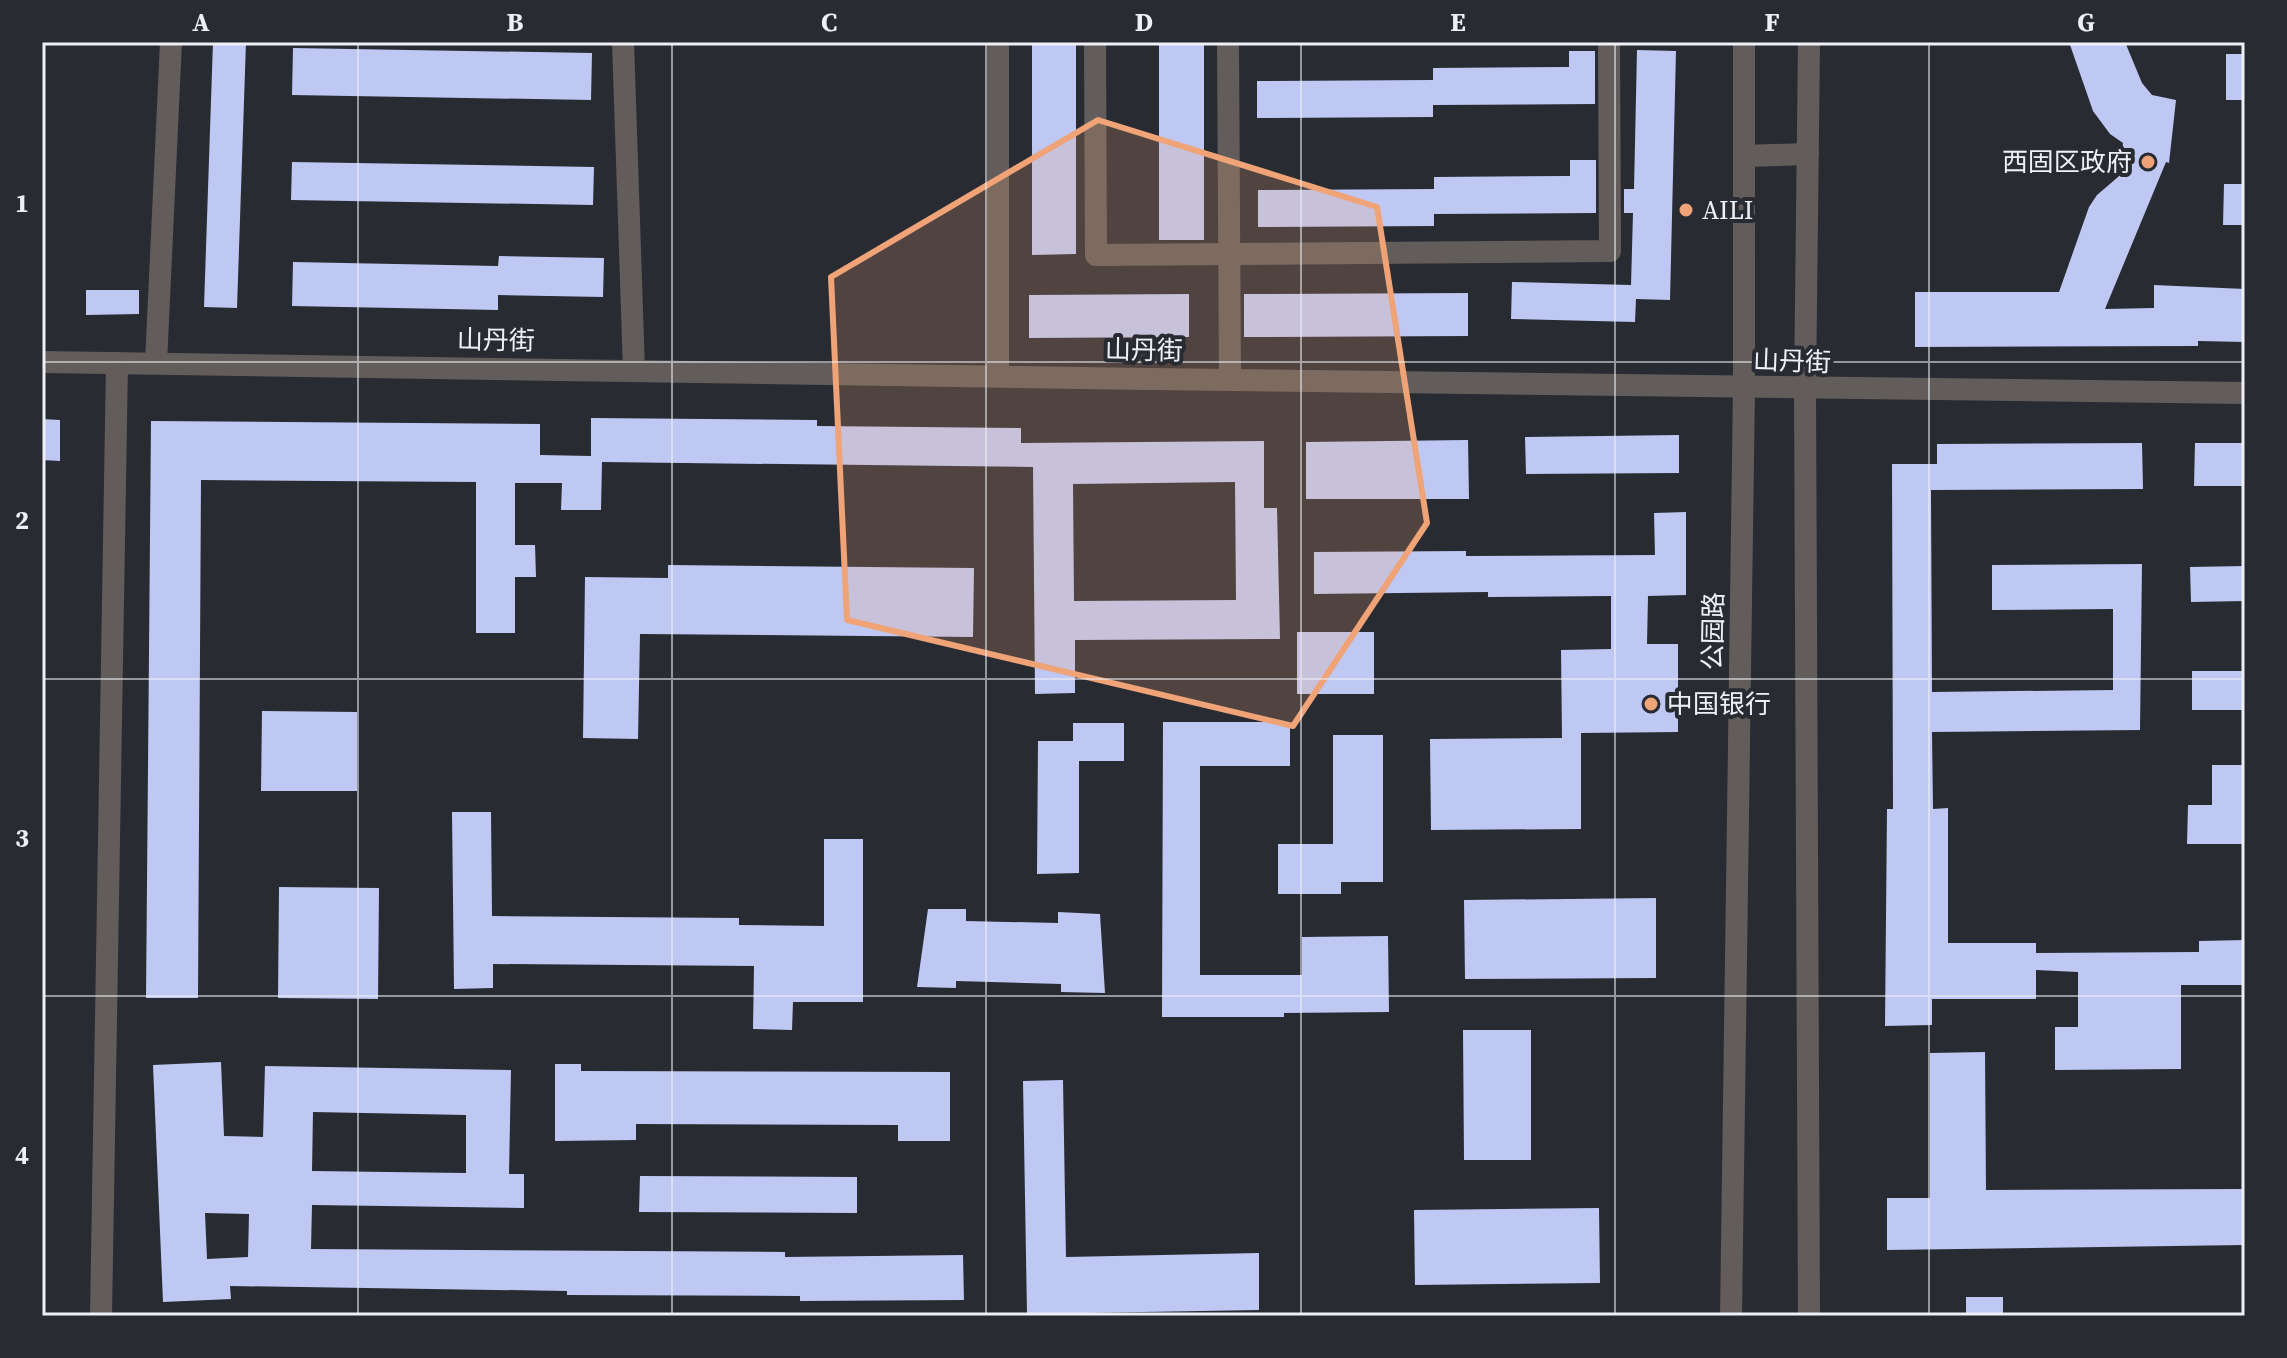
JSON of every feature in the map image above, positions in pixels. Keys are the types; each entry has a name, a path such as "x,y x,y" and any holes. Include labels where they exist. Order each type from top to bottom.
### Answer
{"street":[{"path":"156,363 171,42"},
{"path":"623,42 634,370"},
{"path":"998,42 998,375"},
{"path":"1095,42 1096,255 1610,251 1609,42"},
{"path":"1228,42 1230,379"},
{"name":"公园路","path":"1731,1316 1744,387 1744,42"},
{"path":"1809,42 1805,390 1809,1316"},
{"path":"1744,156 1808,154"},
{"name":"山丹街","path":"42,362 1805,390 2245,393"},
{"path":"101,1316 117,363"}],"highlighted area":[{"path":"1098,120 1377,207 1427,523 1293,726 847,620 831,277"}],"building":[{"path":"213,42 246,42 237,308 204,307"},
{"path":"1032,42 1076,42 1076,254 1032,255"},
{"path":"1159,42 1204,42 1204,240 1159,240"},
{"path":"2069,42 2125,42 2142,83 2152,95 2176,100 2169,163 2166,162 2105,309 2154,308 2154,285 2245,289 2245,342 2198,341 2198,346 1915,347 1915,292 2059,292 2089,207 2097,195 2118,177 2123,143 2110,134 2093,111"},
{"path":"293,48 592,53 591,100 292,95"},
{"path":"1637,50 1676,51 1670,300 1636,299 1635,322 1511,319 1512,282 1631,285 1633,213 1624,213 1624,189 1634,189"},
{"path":"1569,51 1595,51 1595,104 1433,105 1433,117 1257,118 1257,81 1433,80 1433,68 1569,67"},
{"path":"2226,54 2245,54 2245,100 2226,100"},
{"path":"1570,160 1596,160 1596,213 1434,214 1434,226 1258,227 1258,190 1434,189 1434,177 1570,176"},
{"path":"292,162 594,167 593,205 291,200"},
{"path":"2224,184 2245,184 2245,225 2223,225"},
{"path":"499,256 604,258 603,297 498,295 498,310 292,306 293,262 498,266"},
{"path":"86,290 139,290 139,314 86,315"},
{"path":"1468,293 1468,336 1244,337 1244,294"},
{"path":"1189,294 1189,337 1029,338 1029,295"},
{"path":"591,418 817,420 817,426 1021,428 1021,443 1264,441 1264,508 1277,508 1280,639 1075,640 1075,693 1035,694 1033,467 602,462 601,510 561,510 562,483 515,483 515,545 535,545 536,577 515,577 515,633 476,633 476,482 201,480 198,998 146,998 151,421 540,424 540,455 591,456","holes":["1235,482 1236,600 1074,601 1073,484"]},
{"path":"42,419 60,420 60,461 42,460"},
{"path":"1679,435 1679,473 1526,474 1525,437"},
{"path":"1468,440 1469,499 1306,499 1306,442"},
{"path":"2142,443 2143,489 1931,490 1932,692 2113,690 2113,609 1992,610 1992,565 2142,564 2140,730 1932,732 1933,809 1948,808 1948,943 2036,943 2036,953 2199,952 2199,941 2245,940 2245,985 2181,985 2181,1069 2055,1070 2055,1027 2078,1027 2078,972 2036,970 2036,999 1932,999 1932,1025 1885,1026 1887,809 1893,809 1892,464 1937,464 1937,444"},
{"path":"2195,443 2245,443 2245,486 2194,486"},
{"path":"1686,512 1686,595 1648,596 1647,644 1678,644 1678,732 1581,733 1581,829 1431,830 1430,739 1562,738 1561,650 1611,649 1611,596 1488,597 1488,592 1314,594 1314,552 1466,551 1466,556 1655,555 1654,513"},
{"path":"668,565 974,568 973,637 640,634 638,739 583,738 585,577 668,578"},
{"path":"2245,566 2245,601 2191,602 2190,567"},
{"path":"1297,632 1374,632 1374,694 1297,694"},
{"path":"2192,671 2245,671 2245,710 2192,710"},
{"path":"262,711 357,712 357,791 261,791"},
{"path":"1163,722 1290,722 1290,766 1200,766 1200,975 1302,975 1302,937 1388,936 1389,1012 1284,1013 1284,1017 1162,1017"},
{"path":"1073,723 1124,723 1124,761 1079,761 1079,873 1037,874 1038,741 1073,741"},
{"path":"1333,735 1383,735 1383,882 1341,882 1341,894 1278,894 1278,844 1333,844"},
{"path":"2212,765 2245,765 2245,844 2187,844 2188,805 2212,805"},
{"path":"452,812 491,812 492,916 739,918 739,925 824,926 824,839 863,839 863,1002 793,1002 792,1030 753,1029 754,966 493,964 493,988 454,989"},
{"path":"279,887 379,888 378,999 278,998"},
{"path":"1656,898 1656,978 1465,979 1464,900"},
{"path":"928,909 966,909 966,921 1058,923 1058,912 1100,914 1105,993 1061,992 1061,984 956,981 956,988 917,987"},
{"path":"1463,1030 1531,1030 1531,1160 1464,1160"},
{"path":"1985,1052 1986,1190 2245,1189 2245,1245 1887,1250 1887,1198 1930,1198 1930,1053"},
{"path":"221,1062 224,1136 263,1137 265,1066 511,1070 509,1174 524,1174 524,1208 312,1205 311,1249 785,1252 785,1257 963,1255 964,1300 800,1301 800,1296 567,1295 567,1291 230,1286 231,1299 163,1302 153,1065","holes":["313,1112 466,1115 466,1173 312,1171","205,1213 249,1214 248,1257 207,1259"]},
{"path":"555,1064 581,1064 581,1071 950,1072 950,1141 898,1141 898,1125 636,1124 636,1140 555,1141"},
{"path":"1063,1080 1066,1257 1259,1253 1259,1310 1027,1314 1023,1081"},
{"path":"640,1176 857,1177 857,1213 639,1212"},
{"path":"1599,1208 1600,1283 1415,1285 1414,1210"},
{"path":"1966,1297 2003,1297 2003,1316 1966,1316"}],"place":[{"name":"西固区政府","path":"2148,162"},
{"name":"AILI","path":"1686,210"},
{"name":"中国银行","path":"1651,704"}]}
